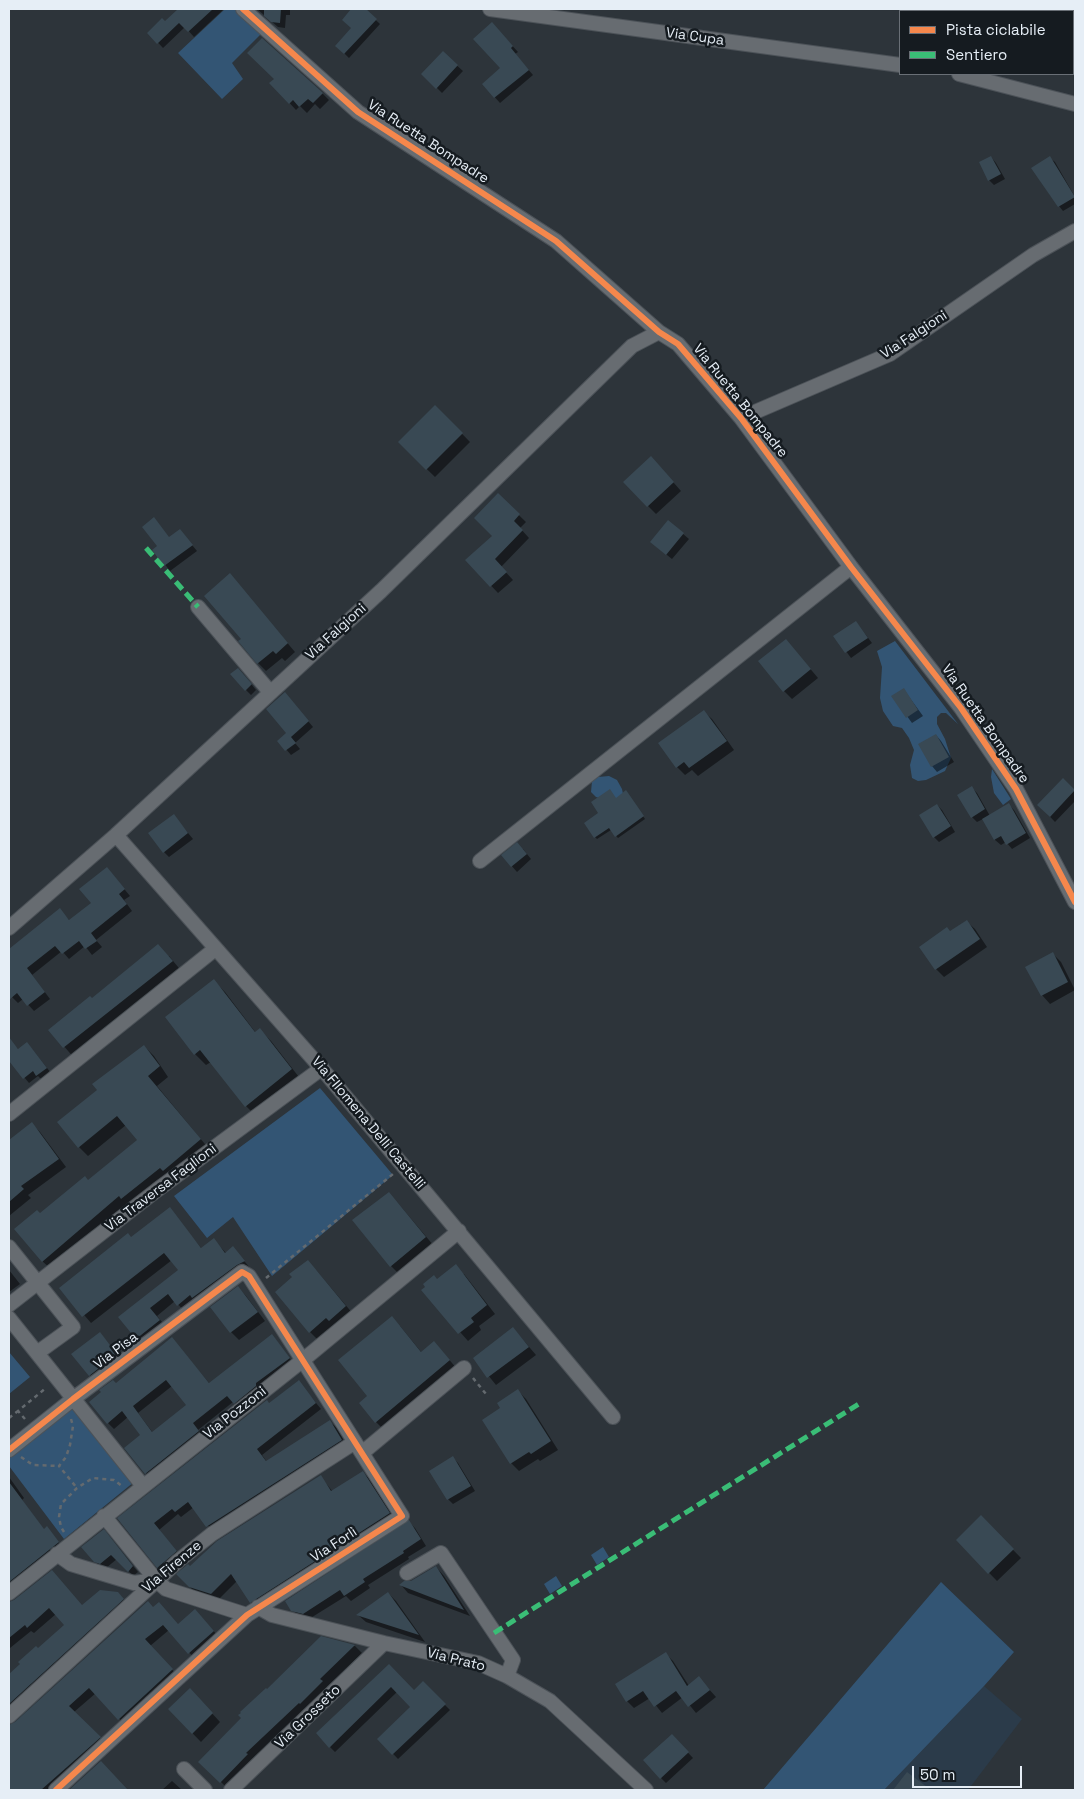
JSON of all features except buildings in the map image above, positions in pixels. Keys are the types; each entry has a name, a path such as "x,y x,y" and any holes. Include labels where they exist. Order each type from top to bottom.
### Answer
{"street":[{"name":"Via Ruetta Bompadre","path":"243,9 358,112 556,241 659,332 678,344 741,418 851,566 961,708 1016,788 1075,902"},
{"name":"Via Cupa","path":"490,9 899,65"},
{"path":"963,75 1075,104"},
{"name":"Via Falgioni","path":"741,418 890,354 1033,255 1075,231"},
{"name":"Via Falgioni","path":"9,928 116,835 381,591 632,346 659,332"},
{"path":"480,861 851,566"},
{"path":"198,607 270,692"},
{"name":"Via FIlomena Delli Castelli","path":"116,835 322,1068 613,1417"},
{"path":"9,1114 215,949"},
{"name":"Via Traversa Faglioni","path":"9,1305 36,1282 157,1190 322,1068"},
{"name":"Via Pozzoni","path":"9,1593 303,1360 459,1231"},
{"path":"9,1247 73,1327 37,1353"},
{"name":"Via Forlì","path":"56,1790 253,1611 402,1516 248,1276 242,1272 239,1274"},
{"name":"Via Pisa","path":"14,1453 73,1399 239,1274"},
{"path":"9,1318 142,1486"},
{"name":"Via Firenze","path":"9,1716 156,1580 212,1534 358,1447 464,1368"},
{"name":"Via Prato","path":"104,1516 156,1580 166,1589 384,1643 478,1663 507,1676 550,1701 646,1790"},
{"path":"407,1572 441,1553 513,1660 507,1676"},
{"path":"57,1554 71,1564 134,1583 156,1580"},
{"name":"Via Grosseto","path":"232,1790 384,1643"},
{"path":"184,1769 205,1790"}],"path":[{"path":"255,1287 404,1165"},
{"path":"464,1368 486,1394"},
{"path":"9,1418 51,1384"},
{"path":"18,1411 30,1425"},
{"path":"59,1466 66,1457 70,1445 73,1426 70,1418"},
{"path":"14,1453 33,1465 59,1466 77,1488"},
{"path":"69,1538 61,1527 59,1517 61,1504 77,1488 93,1478 114,1480 128,1490"}],"shaded area":[{"path":"225,9 236,9 262,33 232,63 243,79 222,99 178,53"},
{"path":"895,641 958,724 946,713 941,713 937,717 937,724 945,739 951,758 945,771 926,780 918,781 912,778 910,765 914,750 902,728 893,726 883,711 880,698 882,667 877,651"},
{"path":"992,769 1011,799 1003,805 994,793 991,777"},
{"path":"609,776 617,780 622,789 623,794 620,800 602,799 596,797 591,792 592,781 598,777"},
{"path":"320,1088 393,1175 272,1276 233,1217 207,1238 174,1196"},
{"path":"9,1352 30,1377 9,1394"},
{"path":"71,1403 134,1482 64,1539 9,1466 9,1453"},
{"path":"603,1547 609,1557 597,1565 591,1555"},
{"path":"556,1576 562,1586 550,1594 544,1584"},
{"path":"941,1582 1014,1652 884,1790 763,1790"},
{"path":"984,1686 1022,1719 968,1790 884,1790"}],"marked path":[{"path":"146,548 198,607"},
{"path":"494,1633 862,1402"}],"cycle path":[{"path":"243,9 358,112 556,241 659,332 678,344 741,418 851,567 961,708 1016,789 1075,902"},
{"path":"9,1450 73,1399 242,1272 249,1276 402,1516 247,1615 56,1790"}]}
